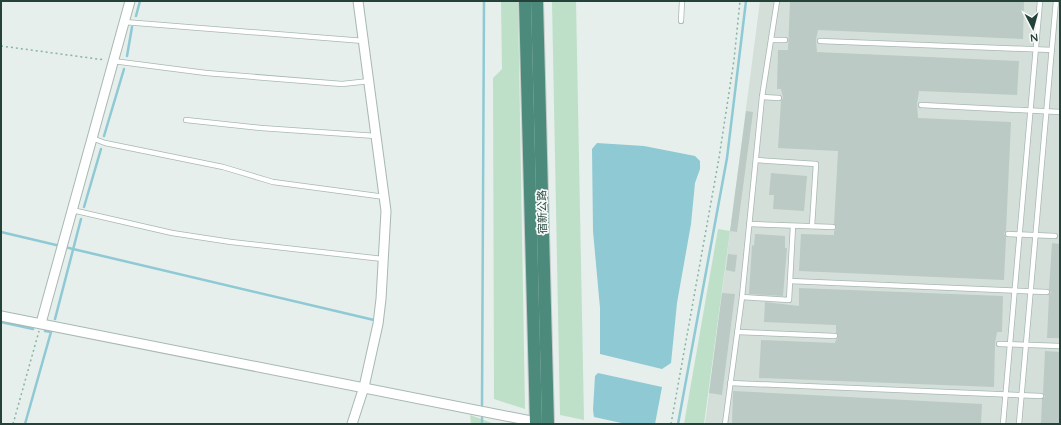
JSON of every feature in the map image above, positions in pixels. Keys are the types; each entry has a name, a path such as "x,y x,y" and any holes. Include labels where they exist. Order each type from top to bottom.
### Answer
{"highway":[{"name":"宿新公路","path":"525,1 536,423"},
{"name":"宿新公路","path":"537,1 548,424"}],"street":[{"path":"41,323 130,1"},
{"path":"352,424 364,387 378,324 386,211 378,136 358,1"},
{"path":"1,316 364,387 536,423"}],"lane":[{"path":"681,21 682,1"},
{"path":"725,424 742,297 762,97 777,1"},
{"path":"1003,424 1040,1"},
{"path":"1019,424 1056,1"},
{"path":"124,22 364,41"},
{"path":"772,40 785,40"},
{"path":"820,41 1052,50"},
{"path":"113,61 206,73 342,84 370,81"},
{"path":"762,97 779,98"},
{"path":"921,105 1060,112"},
{"path":"186,120 261,128 378,136"},
{"path":"92,138 105,144 223,167 273,182 385,198"},
{"path":"756,160 816,164 812,226"},
{"path":"72,210 187,236 383,259"},
{"path":"749,224 833,227"},
{"path":"742,297 789,300 793,226"},
{"path":"1008,234 1055,236"},
{"path":"790,281 1047,292"},
{"path":"737,332 835,336"},
{"path":"999,344 1060,346"},
{"path":"730,383 1041,396"}],"path":[{"path":"671,424 719,158 734,60 740,1"},
{"path":"1,46 113,61"},
{"path":"13,424 41,323"}],"shaded area":[{"path":"760,1 1060,1 1060,424 705,424"}],"green space":[{"path":"501,1 518,1 525,409 494,399 493,78 502,69"},
{"path":"552,1 576,1 584,420 560,415"},
{"path":"718,229 730,231 704,424 684,424"},
{"path":"470,415 495,424 471,424"}],"water":[{"path":"597,143 644,146 695,156 700,161 700,169 695,183 691,224 677,303 671,363 662,369 600,354 600,308 593,231 592,149"},
{"path":"598,373 662,387 655,424 626,424 594,417 595,376"}],"building":[{"path":"790,1 1024,1 1023,39 818,30 816,40 817,52 1019,61 1017,95 919,91 917,104 918,118 1011,122 1006,231 1004,233 1006,237 1004,280 799,271 801,234 834,235 834,231 836,229 834,224 838,151 778,148 781,101 783,98 781,89 777,89 778,50 788,50"},
{"path":"746,111 753,112 737,232 730,231"},
{"path":"771,173 807,176 804,211 773,209 774,195 769,195"},
{"path":"755,234 785,236 785,248 787,248 783,296 749,294 752,245 754,246"},
{"path":"1052,243 1060,244 1060,338 1047,338 1049,295 1051,293 1049,289"},
{"path":"728,254 737,255 735,272 726,270"},
{"path":"799,288 1003,296 1002,332 997,332 995,343 994,387 759,378 761,340 835,343 838,338 836,325 764,322 765,302 799,306"},
{"path":"722,293 735,294 722,395 709,393"},
{"path":"1045,351 1060,352 1060,424 1041,424 1042,399 1045,397 1043,393"},
{"path":"733,391 982,404 981,424 732,424"}],"waterway":[{"path":"136,16 140,1"},
{"path":"482,405 484,1"},
{"path":"678,424 727,158 746,1"},
{"path":"127,56 132,27"},
{"path":"104,136 124,69"},
{"path":"84,207 101,149"},
{"path":"55,319 81,219"},
{"path":"1,232 374,320"},
{"path":"1,322 33,329"},
{"path":"25,424 51,332 45,331"},
{"path":"482,418 482,424"}]}
